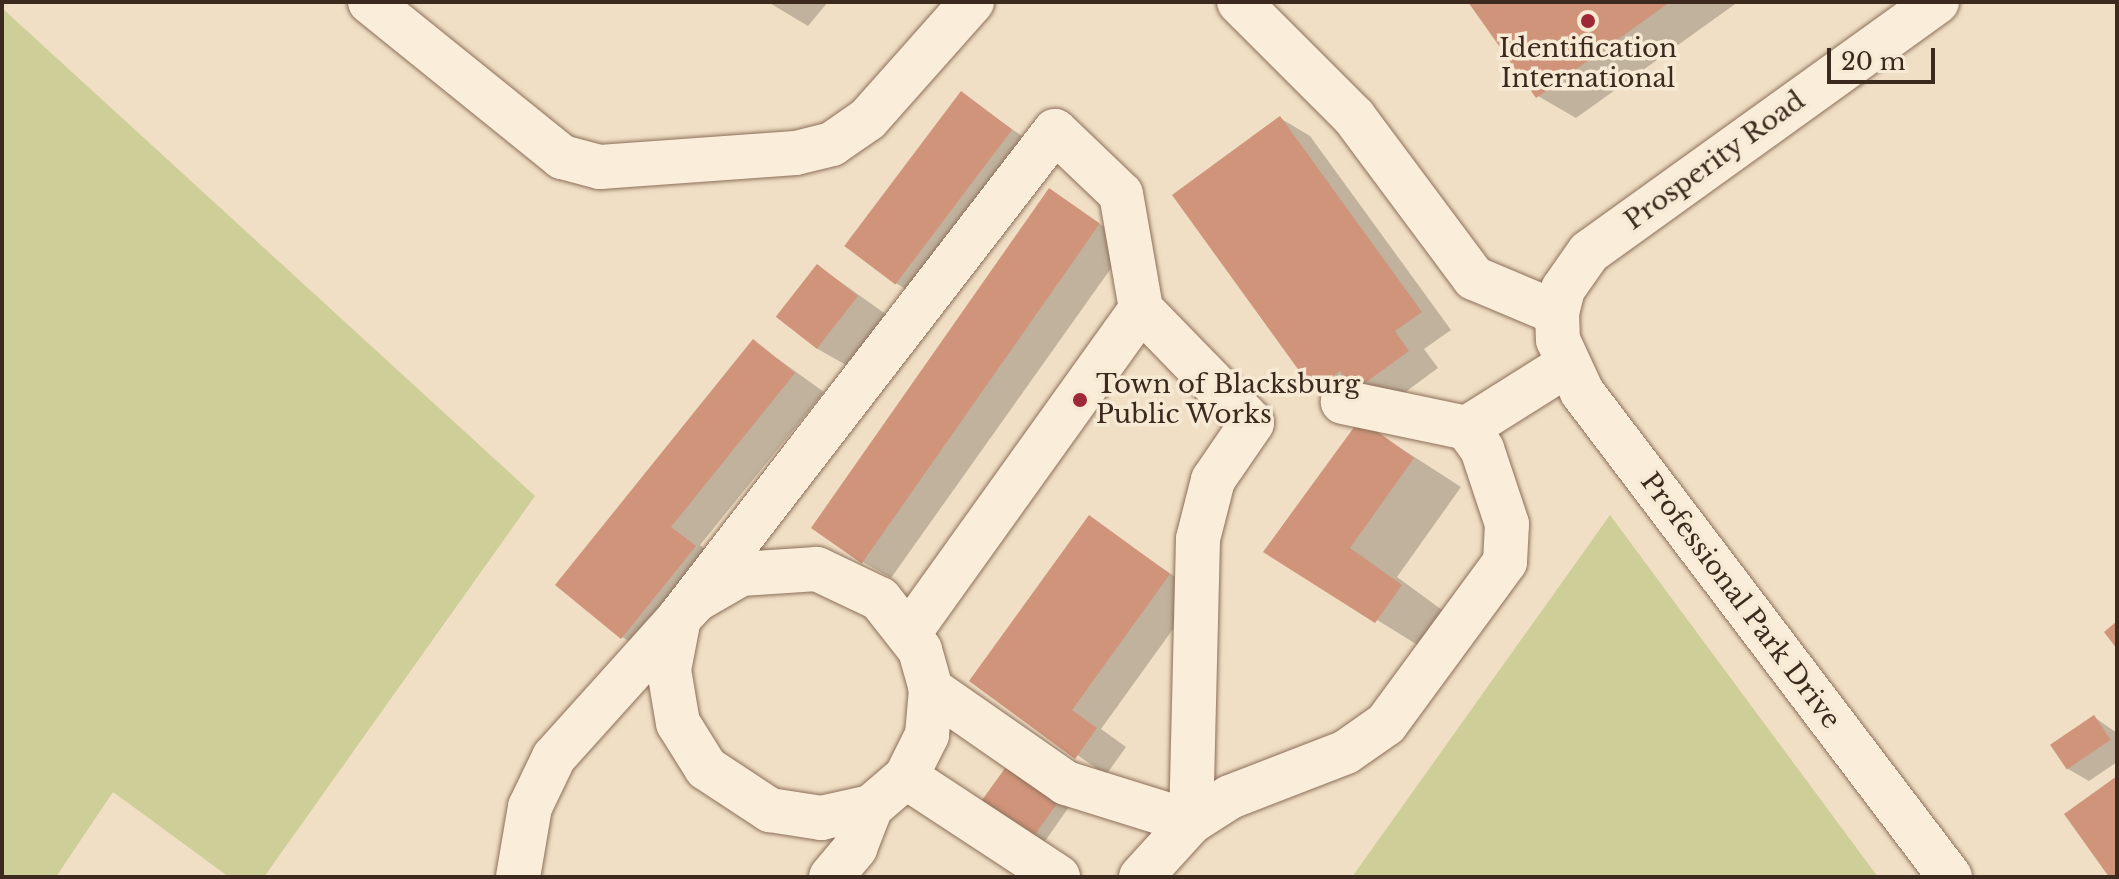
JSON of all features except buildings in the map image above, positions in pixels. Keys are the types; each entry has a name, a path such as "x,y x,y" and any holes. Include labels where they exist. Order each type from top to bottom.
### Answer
{"street":[{"path":"370,2 562,157 600,167 796,153 832,144 868,119 972,2"},
{"path":"1239,2 1354,117 1474,278 1557,313"},
{"name":"Prosperity Road","path":"1557,313 1563,289 1589,252 1937,2"},
{"path":"518,877 530,807 554,757 679,618 1055,131 1121,194 1141,309 1252,423 1213,480 1198,539 1191,822"},
{"path":"909,633 1141,309"},
{"name":"Professional Park Drive","path":"1557,313 1567,365 1950,877"},
{"path":"1467,428 1567,365"},
{"path":"1141,877 1191,822 1230,797 1346,752 1386,724 1505,562 1507,524 1482,449 1467,428 1343,402"},
{"path":"831,877 855,848 871,807 906,777 927,735 931,689 909,633 861,586 791,566 717,585 679,618 671,697 706,768 746,800 782,813 821,818 871,807"},
{"path":"931,689 1066,783 1191,822"},
{"path":"906,777 1058,877"}],"green space":[{"path":"2,8 535,496 264,877 229,877 113,792 56,877 2,877"},
{"path":"1610,515 1878,877 1352,877"}],"place":[{"name":"Identification International","path":"1588,21"},
{"name":"Town of Blacksburg Public Works","path":"1080,400"}]}
